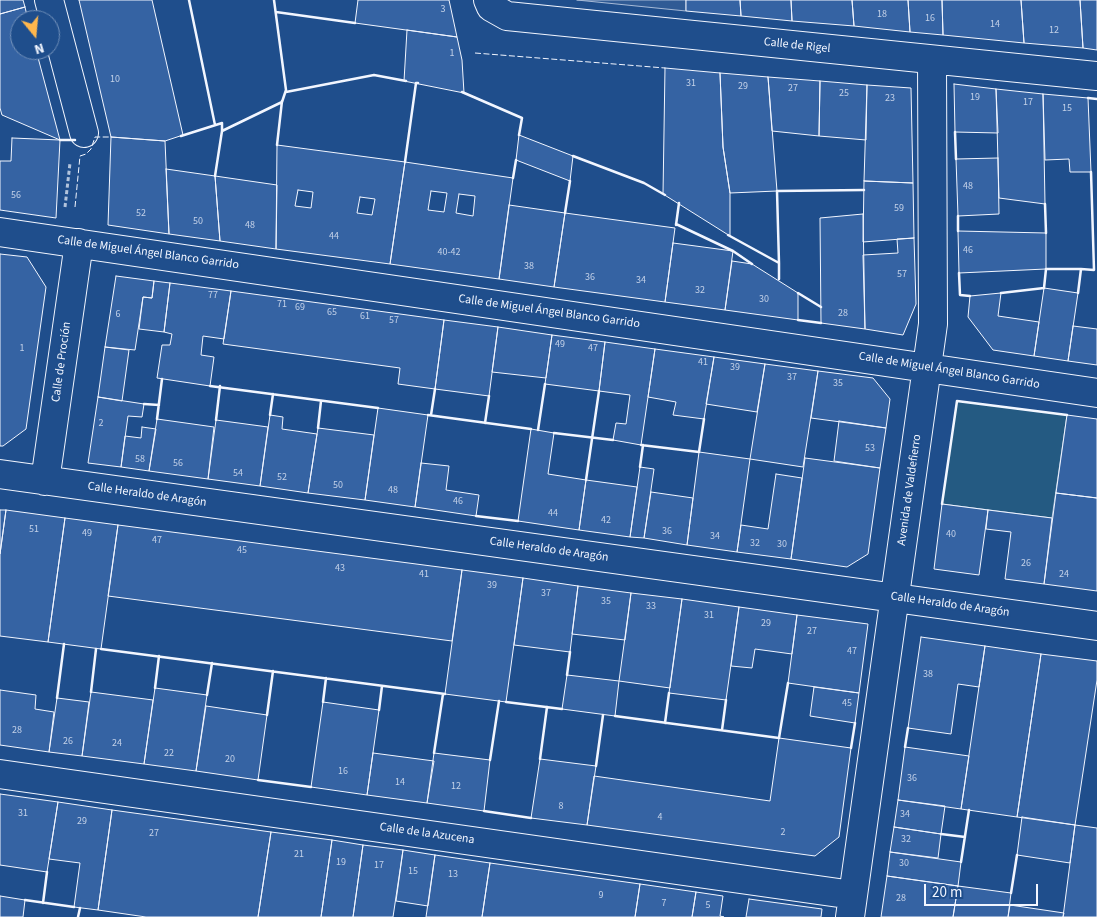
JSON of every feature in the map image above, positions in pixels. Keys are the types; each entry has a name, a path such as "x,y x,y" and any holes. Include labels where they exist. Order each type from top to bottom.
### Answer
{"street":[{"path":"49,0 84,133"},
{"name":"Calle de Rigel","path":"493,6 514,16 1097,76"},
{"name":"Avenida de Valdefierro","path":"852,906 933,324 932,60"},
{"name":"Calle de Miguel Ángel Blanco Garrido","path":"0,232 1097,393"},
{"name":"Calle de Proción","path":"46,481 70,241"},
{"name":"Calle Heraldo de Aragón","path":"0,474 1097,626"},
{"name":"Calle de la Azucena","path":"0,774 852,906"}],"path":[{"path":"70,157 70,241"}],"shaded area":[{"path":"577,0 686,0 686,11"},
{"path":"957,401 1067,415 1052,518 942,504"}],"building":[{"path":"0,0 23,0 25,7 0,14"},
{"path":"79,0 152,0 183,135 165,141 111,137"},
{"path":"358,0 449,0 457,37 355,23"},
{"path":"686,0 740,0 741,16 686,11"},
{"path":"740,0 791,0 792,21 741,16"},
{"path":"791,0 852,0 854,26 792,21"},
{"path":"852,0 908,0 910,32 854,26"},
{"path":"908,0 942,0 943,35 910,32"},
{"path":"942,0 1021,0 1024,43 943,35"},
{"path":"1021,0 1080,0 1083,48 1024,43"},
{"path":"1080,0 1097,0 1097,50 1083,48"},
{"path":"25,7 26,10 14,10"},
{"path":"10,11 10,60 39,60 60,140 2,115 0,108 0,14"},
{"path":"407,30 457,37 462,60 464,93 404,81"},
{"path":"665,68 720,73 723,147 730,193 730,236 663,194"},
{"path":"720,73 768,77 777,191 730,193 723,147"},
{"path":"768,77 820,81 819,136 772,131"},
{"path":"820,81 867,85 866,140 819,136"},
{"path":"954,84 996,89 998,133 955,132"},
{"path":"867,85 911,88 913,183 864,181"},
{"path":"996,89 1043,94 1045,204 999,198"},
{"path":"1043,94 1088,98 1091,172 1070,172 1069,159 1045,160"},
{"path":"519,135 573,156 570,181 516,160"},
{"path":"111,137 165,141 169,234 108,225"},
{"path":"12,138 60,140 56,218 0,210 0,161 11,161"},
{"path":"277,145 405,162 390,264 276,249","holes":["298,190 313,192 311,208 295,206","360,197 375,199 372,215 357,213"]},
{"path":"998,158 999,214 958,216 956,159"},
{"path":"405,162 513,178 499,279 390,264","holes":["431,191 447,193 444,212 428,210","459,194 475,196 473,216 456,213"]},
{"path":"166,169 215,176 220,241 169,234"},
{"path":"215,176 277,185 276,249 220,241"},
{"path":"864,181 913,183 914,238 863,242"},
{"path":"509,205 565,213 554,287 499,279"},
{"path":"565,213 675,228 665,302 554,287"},
{"path":"863,214 865,329 821,323 820,218"},
{"path":"958,231 1046,233 1046,269 959,273"},
{"path":"914,238 916,304 903,335 865,329 863,255 898,253 897,239"},
{"path":"673,243 733,251 725,310 665,302"},
{"path":"0,254 27,257 46,287 26,429 3,446 0,446"},
{"path":"732,261 752,264 798,293 798,320 725,310"},
{"path":"116,276 154,281 152,298 143,297 135,350 105,347"},
{"path":"154,281 170,283 164,332 139,329 143,297 152,298"},
{"path":"170,283 231,291 224,339 203,336 201,355 214,357 210,386 157,378 162,345 170,345 172,334 164,332"},
{"path":"1044,288 1078,293 1068,361 1034,356"},
{"path":"231,291 444,320 435,389 398,384 400,368 223,344"},
{"path":"1001,293 998,316 1039,322 1034,356 993,350 968,317 970,296"},
{"path":"444,320 498,327 489,396 435,389"},
{"path":"1073,326 1097,329 1097,365 1068,361"},
{"path":"498,327 552,335 546,378 492,372"},
{"path":"552,335 605,342 599,391 545,384"},
{"path":"605,342 655,349 641,445 613,440 616,423 626,424 630,395 599,391"},
{"path":"105,347 129,350 122,401 98,397"},
{"path":"655,349 714,357 704,419 673,415 676,402 648,397"},
{"path":"714,357 765,364 757,412 706,404"},
{"path":"765,364 818,371 803,467 750,459"},
{"path":"818,371 873,378 890,399 886,428 811,418"},
{"path":"98,397 144,404 142,417 128,416 121,467 88,463"},
{"path":"378,408 428,415 415,507 365,500"},
{"path":"270,415 283,417 282,429 317,434 308,493 260,486"},
{"path":"1067,415 1097,419 1097,498 1056,493"},
{"path":"157,419 214,427 208,479 149,471"},
{"path":"216,420 268,427 260,486 208,479"},
{"path":"839,421 886,428 880,468 834,461"},
{"path":"142,427 156,429 149,471 121,467 125,436 141,438"},
{"path":"318,428 374,435 365,500 308,493"},
{"path":"531,429 554,433 548,474 586,480 579,530 518,521"},
{"path":"699,452 750,459 737,552 687,545"},
{"path":"805,458 880,468 868,554 847,567 791,559"},
{"path":"421,463 449,466 446,490 479,495 476,516 415,507"},
{"path":"640,467 654,469 644,538 630,537"},
{"path":"776,474 802,478 791,559 737,552 741,525 768,529"},
{"path":"586,480 637,487 630,537 579,530"},
{"path":"651,492 693,498 687,545 644,538"},
{"path":"1056,493 1097,498 1097,591 1044,584"},
{"path":"942,504 988,510 979,575 934,569"},
{"path":"0,510 6,510 0,554"},
{"path":"6,510 65,518 48,642 0,636 0,554"},
{"path":"988,510 1052,518 1044,584 1005,579 1011,532 986,529"},
{"path":"65,518 118,525 101,649 48,642"},
{"path":"118,525 462,570 452,641 108,596"},
{"path":"462,570 523,578 506,702 445,694"},
{"path":"523,578 578,586 570,652 514,645"},
{"path":"578,586 631,593 625,640 572,634"},
{"path":"631,593 682,599 670,688 619,681"},
{"path":"682,599 739,607 726,700 669,693"},
{"path":"739,607 797,615 792,654 755,649 752,668 731,666"},
{"path":"797,615 868,624 859,693 788,683"},
{"path":"921,637 985,646 979,687 958,684 951,734 908,728"},
{"path":"985,646 1041,654 1017,817 961,809"},
{"path":"1041,654 1097,661 1097,680 1075,825 1017,817"},
{"path":"567,675 619,681 615,716 562,709"},
{"path":"814,687 859,693 855,723 810,716"},
{"path":"155,688 207,695 196,771 144,764"},
{"path":"0,690 36,695 35,709 54,712 49,752 0,745"},
{"path":"91,692 153,700 144,764 82,756"},
{"path":"57,698 89,702 82,756 49,752"},
{"path":"323,702 379,710 367,795 311,787"},
{"path":"206,706 267,715 258,780 196,771"},
{"path":"779,738 851,748 839,837 815,856 587,825 594,776 770,801"},
{"path":"905,747 969,756 961,809 898,800"},
{"path":"373,753 434,761 427,803 367,795"},
{"path":"434,753 490,760 484,811 427,803"},
{"path":"540,759 596,766 587,825 531,818"},
{"path":"0,794 58,802 47,872 0,865"},
{"path":"898,800 945,806 941,834 894,827"},
{"path":"58,802 112,810 98,910 74,907 80,863 49,859"},
{"path":"112,810 271,832 258,917 146,917 98,910"},
{"path":"1022,817 1075,825 1070,863 1017,855"},
{"path":"1075,825 1097,828 1097,917 1063,917"},
{"path":"894,827 941,834 938,858 890,852"},
{"path":"271,832 332,840 321,917 258,917"},
{"path":"332,840 363,845 353,917 321,917"},
{"path":"363,845 403,850 393,917 353,917"},
{"path":"403,850 435,855 428,906 396,901"},
{"path":"890,852 961,862 958,886 887,876"},
{"path":"435,855 490,863 482,917 426,917"},
{"path":"490,863 640,884 635,917 482,917"},
{"path":"887,876 958,886 953,917 881,917"},
{"path":"640,884 696,892 692,917 635,917"},
{"path":"958,886 1011,893 1008,917 953,917"},
{"path":"696,892 723,896 720,916 724,917 692,917"},
{"path":"0,896 25,900 23,917 0,917"},
{"path":"749,899 822,909 821,917 746,917"},
{"path":"1010,905 1064,913 1063,917 1008,917"}],"fence":[{"path":"475,53 665,68"},
{"path":"75,207 80,156 86,154 91,149 95,137 111,137"}],"wall":[{"path":"189,0 215,125"},
{"path":"215,176 222,131 282,102 286,90 274,0"},
{"path":"276,12 355,23"},
{"path":"286,92 374,75 406,81"},
{"path":"405,162 416,83 418,83"},
{"path":"462,92 522,118 519,135"},
{"path":"1088,98 1097,99"},
{"path":"277,145 282,101"},
{"path":"181,136 222,123 222,131"},
{"path":"955,132 956,159"},
{"path":"60,140 75,140"},
{"path":"573,156 644,183 665,195"},
{"path":"513,178 516,160"},
{"path":"1081,269 1094,270 1091,172"},
{"path":"565,213 570,181"},
{"path":"779,263 777,191 864,190"},
{"path":"676,225 679,203"},
{"path":"1045,204 1046,233"},
{"path":"958,216 958,231"},
{"path":"676,224 733,251 752,264"},
{"path":"728,235 779,263 779,279"},
{"path":"1001,293 1044,288 1046,269 1081,269 1078,293"},
{"path":"959,273 960,295 970,296"},
{"path":"798,293 821,307"},
{"path":"798,320 821,323"},
{"path":"157,419 162,379"},
{"path":"538,430 545,384"},
{"path":"210,386 378,408"},
{"path":"216,420 220,386"},
{"path":"431,415 435,389"},
{"path":"586,480 599,391"},
{"path":"270,415 273,394"},
{"path":"485,423 489,396"},
{"path":"318,428 321,401"},
{"path":"942,504 957,401 1067,415"},
{"path":"144,404 159,405"},
{"path":"428,415 531,429"},
{"path":"641,445 699,452 704,419"},
{"path":"554,433 613,440"},
{"path":"640,467 643,445"},
{"path":"476,516 518,521"},
{"path":"57,698 64,644"},
{"path":"91,692 96,649"},
{"path":"101,649 445,694"},
{"path":"567,675 570,652"},
{"path":"155,688 159,656"},
{"path":"207,695 212,663"},
{"path":"267,715 273,671"},
{"path":"323,702 326,678"},
{"path":"615,716 779,738 788,683"},
{"path":"379,710 382,686"},
{"path":"665,723 669,693"},
{"path":"434,753 443,694"},
{"path":"722,730 726,700"},
{"path":"490,760 499,701"},
{"path":"506,702 562,709"},
{"path":"540,759 547,707"},
{"path":"596,766 603,715"},
{"path":"851,748 855,723"},
{"path":"905,747 908,728"},
{"path":"258,780 311,787"},
{"path":"961,862 969,810"},
{"path":"484,811 531,818"},
{"path":"941,834 965,837"},
{"path":"1011,893 1017,855"},
{"path":"43,903 47,872"},
{"path":"25,900 74,907"},
{"path":"78,917 80,908"}]}
